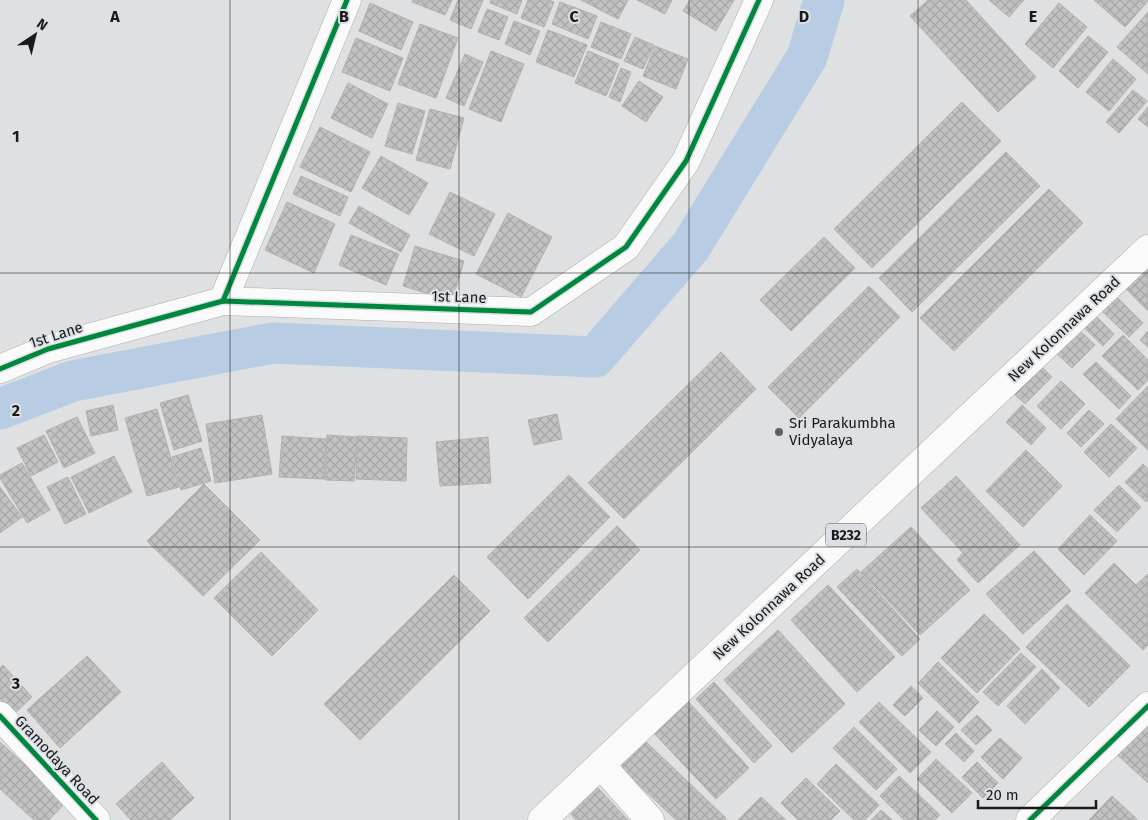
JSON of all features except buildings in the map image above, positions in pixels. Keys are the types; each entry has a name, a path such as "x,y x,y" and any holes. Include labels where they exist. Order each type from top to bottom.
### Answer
{"street":[{"path":"223,301 347,0"},
{"name":"1st Lane","path":"0,369 48,349 223,301 531,312 626,247 686,161 759,0"},
{"name":"New Kolonnawa Road","path":"542,820 602,766 1148,249"},
{"path":"1030,820 1148,706"},
{"name":"Gramodaya Road","path":"0,716 93,819"},
{"path":"602,766 650,820"}],"waterway":[{"path":"0,409 73,381 273,343 595,357 691,246 807,57 824,0"}],"cycle path":[{"path":"223,301 347,0"},
{"path":"0,369 48,349 223,301 531,312 626,247 686,161 759,0"},
{"path":"1030,820 1148,706"},
{"path":"0,716 96,820"}],"place":[{"name":"Sri Parakumbha Vidyalaya","path":"779,432"}]}
